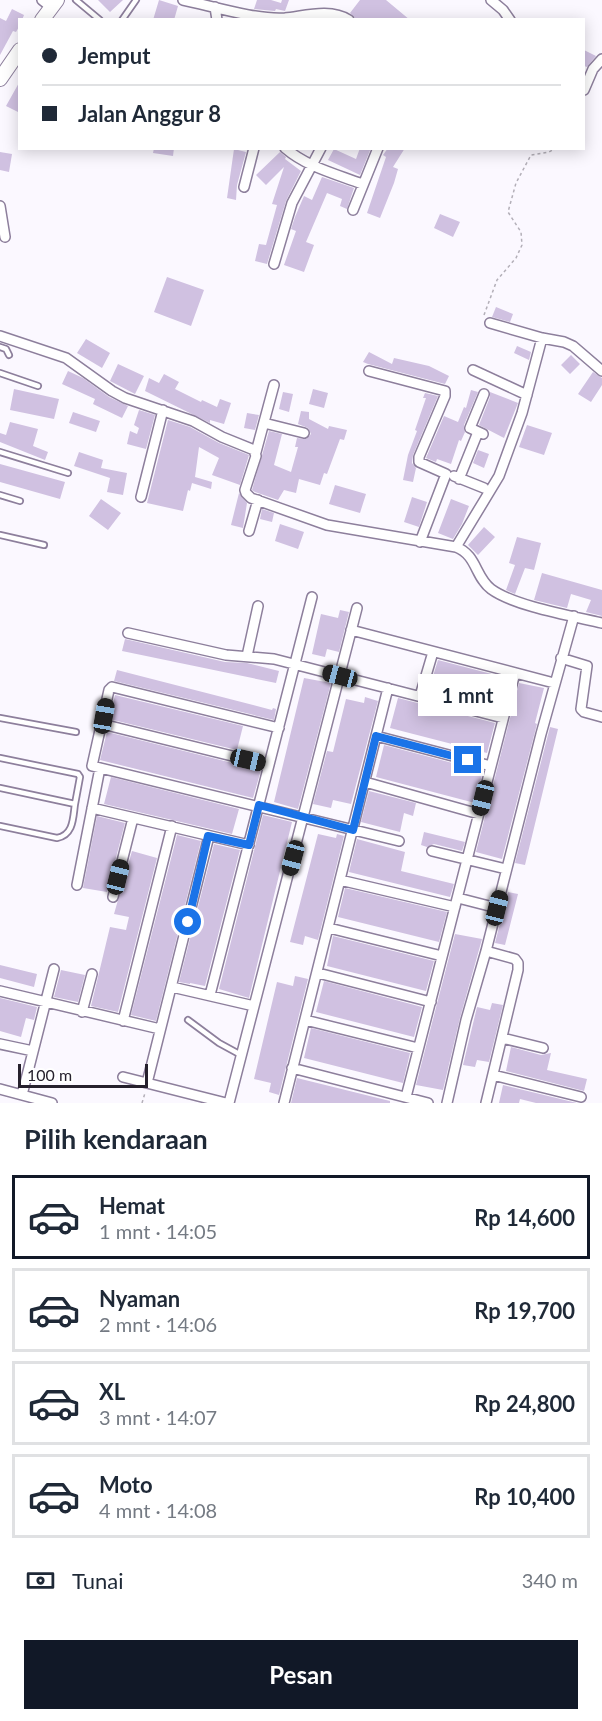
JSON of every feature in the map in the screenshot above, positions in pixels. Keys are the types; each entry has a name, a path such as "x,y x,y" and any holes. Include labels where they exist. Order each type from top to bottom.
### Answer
{"main road":[{"path":"43,18 50,2"},
{"path":"0,79 15,67"}],"street":[{"path":"183,0 274,18 326,13 342,18"},
{"path":"491,0 509,18"},
{"path":"215,7 217,18"},
{"path":"585,88 593,69 602,59"},
{"path":"244,187 254,150"},
{"path":"274,264 292,203 320,150"},
{"path":"353,210 377,150"},
{"path":"290,153 313,165 362,184"},
{"path":"0,206 5,237"},
{"path":"490,323 564,342 573,346 602,372"},
{"path":"0,336 56,354 125,398 193,421 256,452"},
{"path":"456,547 499,476 522,413 542,338"},
{"path":"369,370 445,391 419,462 484,488"},
{"path":"474,370 527,395"},
{"path":"274,385 245,490 248,496 327,525 456,547 465,551 488,587 499,594 516,601 602,623"},
{"path":"459,478 481,433 470,428 484,394"},
{"path":"141,496 163,410"},
{"path":"264,423 304,433"},
{"path":"420,542 446,474"},
{"path":"249,531 258,500"},
{"path":"210,995 312,597"},
{"path":"247,656 258,606"},
{"path":"123,1077 228,1103 357,609"},
{"path":"447,1103 466,1020 486,951 554,683 574,616"},
{"path":"351,630 554,683"},
{"path":"128,633 226,655 265,657 503,718"},
{"path":"420,696 433,652"},
{"path":"561,658 587,666 581,709 602,717"},
{"path":"406,1097 515,674"},
{"path":"279,728 112,687 109,690 92,766 399,841"},
{"path":"284,1103 388,688"},
{"path":"102,724 269,765"},
{"path":"376,736 491,766"},
{"path":"77,885 100,768"},
{"path":"365,782 479,814"},
{"path":"92,808 249,845"},
{"path":"112,897 133,818"},
{"path":"123,1021 172,826"},
{"path":"147,1083 208,836"},
{"path":"432,851 506,869"},
{"path":"340,880 497,908"},
{"path":"329,928 442,956"},
{"path":"486,951 514,959 518,963 486,1103"},
{"path":"22,1095 54,969"},
{"path":"318,973 430,1002"},
{"path":"82,1012 92,974"},
{"path":"172,987 254,1005"},
{"path":"0,991 160,1029"},
{"path":"305,1020 418,1048"},
{"path":"502,1038 543,1048"},
{"path":"0,1044 33,1052"},
{"path":"292,1068 428,1103"},
{"path":"493,1075 581,1097"},
{"path":"0,1089 52,1103"}],"lane":[{"path":"76,0 98,18"},
{"path":"123,18 136,0"},
{"path":"0,347 6,349 9,355"},
{"path":"0,373 38,386"},
{"path":"0,452 68,473"},
{"path":"0,495 20,501"},
{"path":"0,535 44,544"},
{"path":"0,718 76,732"},
{"path":"0,758 79,775 71,827 63,837 57,838 0,826"},
{"path":"0,788 75,804"},
{"path":"188,1020 219,1043 241,1055"}],"path":[{"path":"490,323 484,314 491,292 497,280 516,258 522,245 521,232 508,212 516,183 531,155 552,150"},
{"path":"142,1103 147,1083"}],"building":[{"path":"98,0 123,0 110,12"},
{"path":"159,0 178,6 175,18 154,18"},
{"path":"257,0 281,3 282,0 289,0 285,11 276,9 275,11 254,9"},
{"path":"360,0 386,0 408,18 355,18 350,13"},
{"path":"12,9 24,15 23,18 18,18 18,28 16,32 13,31 0,55 0,18 6,21"},
{"path":"585,50 596,56 587,67 585,66"},
{"path":"18,85 18,112 6,106"},
{"path":"154,150 174,150 173,156 153,153"},
{"path":"234,150 246,152 237,185 236,200 227,198"},
{"path":"333,150 356,159 359,150 370,150 360,175 328,160"},
{"path":"387,150 404,150 393,167 398,169 380,218 367,213 386,157 383,155"},
{"path":"0,152 12,154 9,172 0,170"},
{"path":"280,152 286,157 285,159 301,171 286,201 267,264 255,261 259,244 266,245 277,205 272,204 284,167 266,185 256,175"},
{"path":"322,177 354,188 347,209 340,206 342,199 327,193 306,242 314,245 304,272 284,265 296,231 291,229 304,196 312,200"},
{"path":"440,214 460,222 453,237 434,228"},
{"path":"167,277 204,290 191,326 154,312"},
{"path":"496,307 513,314 510,322 492,317"},
{"path":"86,339 110,353 102,368 77,353"},
{"path":"517,346 531,352 529,360 514,353"},
{"path":"369,352 392,364 394,358 429,366 449,376 445,384 368,364 363,362"},
{"path":"571,355 580,364 570,374 561,365"},
{"path":"118,364 144,376 135,394 110,381"},
{"path":"68,371 128,406 122,418 93,404 95,399 62,384"},
{"path":"593,372 602,378 602,385 591,402 578,394"},
{"path":"164,374 179,382 175,389 201,402 202,400 217,407 220,399 231,403 224,424 210,420 210,423 145,391 149,378 159,383"},
{"path":"14,389 59,399 54,419 10,410"},
{"path":"313,389 328,393 324,408 309,404"},
{"path":"471,390 478,392 464,425 465,432 461,441 459,440 451,464 426,458 444,416 458,422 464,407 466,408"},
{"path":"283,392 293,394 289,412 279,409"},
{"path":"490,392 518,403 504,438 479,425"},
{"path":"425,393 438,396 413,455 412,463 416,468 413,482 403,480 408,455 417,431 415,430 426,398 423,398"},
{"path":"139,410 155,415 146,449 127,444 130,431 137,434 139,428 134,425"},
{"path":"301,411 309,412 309,419 328,429 329,426 347,430 344,440 340,439 327,474 324,473 320,485 299,479 296,493 284,490 278,500 255,492 252,490 269,431 282,434 274,465 291,472 298,447 295,447 297,438 306,439 311,434 308,428 298,424"},
{"path":"73,412 100,421 96,432 69,423"},
{"path":"247,413 259,415 255,430 244,428"},
{"path":"168,420 190,427 219,443 249,455 240,485 212,475 219,458 199,447 195,477 212,482 211,489 192,483 183,511 147,503"},
{"path":"10,422 38,429 33,446 48,452 45,460 0,442 0,433 6,435"},
{"path":"527,425 552,433 544,455 519,447"},
{"path":"478,450 489,454 484,468 473,463"},
{"path":"79,452 103,460 101,468 127,473 123,495 107,492 110,478 74,466"},
{"path":"0,464 65,482 60,499 0,482"},
{"path":"335,485 366,494 360,513 329,504"},
{"path":"239,493 247,503 243,528 231,525"},
{"path":"412,497 427,502 419,527 404,522"},
{"path":"101,499 121,513 108,530 89,516"},
{"path":"451,499 469,506 453,539 438,533"},
{"path":"262,509 274,513 272,522 260,519"},
{"path":"280,524 304,532 298,549 275,541"},
{"path":"484,527 495,537 478,555 468,545"},
{"path":"517,537 541,543 534,570 525,568 515,594 506,590 515,565 509,563"},
{"path":"542,573 602,590 602,616 586,612 591,600 571,594 567,608 534,600"},
{"path":"340,610 349,612 339,652 327,649 325,657 312,654 321,614 338,618"},
{"path":"125,639 225,662 247,663 279,671 276,683 122,651"},
{"path":"438,660 507,678 499,708 429,689"},
{"path":"117,670 272,710 273,708 276,709 274,720 114,681"},
{"path":"304,678 331,683 298,809 274,802"},
{"path":"519,683 544,688 502,859 476,852"},
{"path":"115,695 243,726 237,750 109,719"},
{"path":"365,697 378,701 351,804 333,800 331,808 313,804 327,751 333,752 346,699 364,703"},
{"path":"398,698 495,723 487,753 390,728"},
{"path":"550,727 558,729 525,865 515,863"},
{"path":"107,732 261,770 253,798 100,760"},
{"path":"384,745 483,771 475,803 376,777"},
{"path":"111,777 239,809 232,834 104,804"},
{"path":"369,791 416,803 413,816 404,813 400,832 361,822"},
{"path":"263,815 292,822 249,998 219,989"},
{"path":"97,816 125,823 107,892 83,888"},
{"path":"424,832 465,842 462,851 434,844 427,847 421,845"},
{"path":"318,834 336,838 337,834 344,836 318,940 305,936 303,945 290,942"},
{"path":"177,835 201,841 156,1021 131,1015"},
{"path":"357,839 405,852 401,871 454,884 450,897 349,872"},
{"path":"214,844 240,850 205,986 179,982"},
{"path":"132,851 157,858 118,1012 91,1006 110,927 126,930 129,917 114,914"},
{"path":"345,888 447,912 439,942 338,917"},
{"path":"508,892 518,894 505,945 495,943"},
{"path":"455,934 482,939 443,1090 416,1085"},
{"path":"333,936 434,961 426,991 327,966"},
{"path":"0,965 37,974 34,987 0,978"},
{"path":"61,970 85,975 78,1002 54,997"},
{"path":"295,976 308,979 279,1095 269,1092 271,1083 254,1079 277,982 293,986"},
{"path":"324,981 422,1007 414,1037 316,1012"},
{"path":"0,998 37,1007 34,1020 26,1018 21,1037 0,1031"},
{"path":"492,1003 503,1005 489,1062 477,1060 475,1067 463,1065 477,1007 490,1010"},
{"path":"311,1028 410,1053 403,1083 304,1058"},
{"path":"511,1047 541,1055 551,1053 547,1070 587,1079 584,1091 506,1071"},
{"path":"297,1078 390,1101 390,1103 291,1103"},
{"path":"503,1085 577,1103 536,1103 520,1099 519,1103 499,1103"}],"route":[{"path":"188,922 208,836 249,845 259,805 353,830 376,736 468,760"}]}
